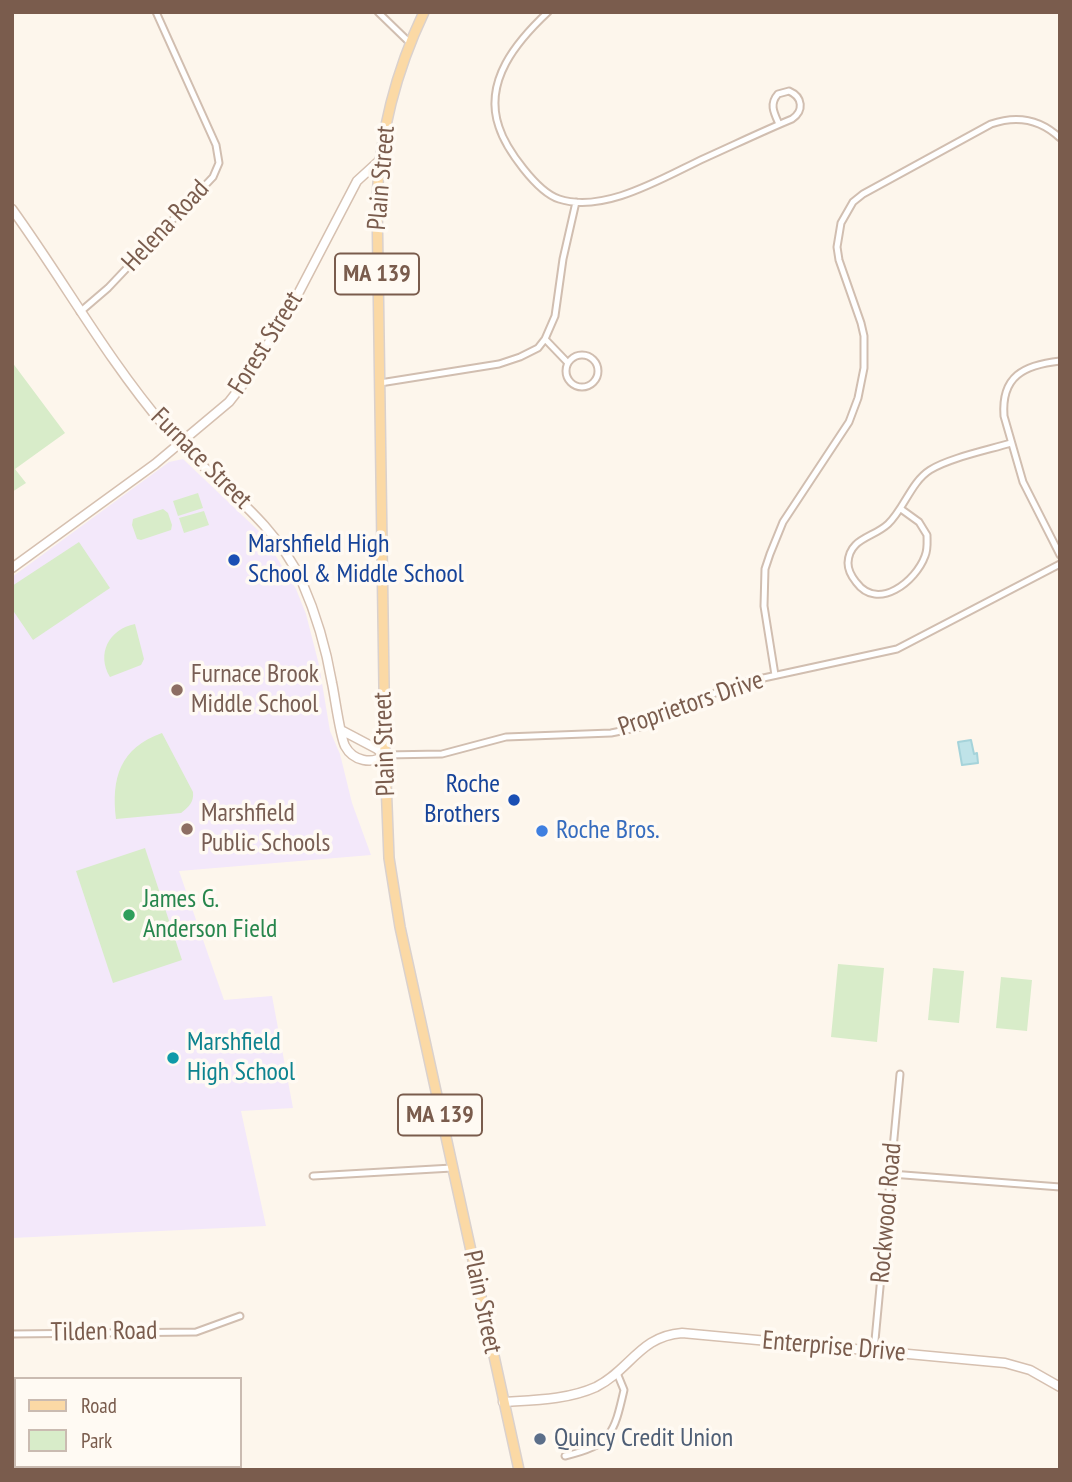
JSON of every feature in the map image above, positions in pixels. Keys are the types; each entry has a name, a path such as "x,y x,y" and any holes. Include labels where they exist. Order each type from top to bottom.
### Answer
{"main road":[{"name":"Plain Street","path":"424,12 410,43 394,93 380,160 376,222 389,858 392,886 519,1470"}],"street":[{"name":"Helena Road","path":"80,312 108,288 212,177 218,167 216,145 156,12"},
{"path":"378,12 410,43"},
{"path":"548,12 521,40 506,61 497,89 496,118 508,148 524,169 552,197 576,202 618,196 779,124 796,116 800,110 800,100 793,92 782,92 773,100 773,109 779,124"},
{"path":"775,675 764,606 765,569 783,522 845,429 862,384 864,336 837,247 838,234 846,213 863,194 991,124 1010,119 1032,121 1052,130 1060,138"},
{"name":"Forest Street","path":"12,568 180,444 223,408 247,379 311,272 357,181 380,160"},
{"path":"379,383 510,361 530,353 545,340 555,316 563,259 576,202"},
{"name":"Furnace Street","path":"12,209 115,363 180,444 266,525 291,560 321,632 344,744 354,757 374,762 385,755"},
{"path":"545,340 568,363"},
{"path":"581,355 591,358 597,367 594,382 585,387 570,382 566,373 568,363 581,355"},
{"path":"1060,361 1032,366 1016,375 1010,383 1003,405 1003,416 1028,494 1060,555"},
{"path":"901,509 919,522 927,534 925,559 896,591 873,594 860,588 851,575 848,563 853,546 859,539 885,526 901,509 928,471 1011,443"},
{"name":"Proprietors Drive","path":"385,755 442,754 506,737 628,730 655,722 731,686 897,649 1060,564"},
{"path":"341,730 385,755"},
{"name":"Rockwood Road","path":"874,1351 900,1074"},
{"path":"313,1177 452,1168"},
{"path":"891,1174 1060,1187"},
{"name":"Tilden Road","path":"12,1334 196,1332 240,1316"},
{"name":"Enterprise Drive","path":"503,1402 562,1398 596,1387 617,1373 653,1340 677,1333 1005,1363 1030,1370 1060,1387"},
{"path":"565,1457 596,1446 610,1434 624,1390 617,1373"}],"shaded area":[{"name":"Marshfield Public Schools","path":"183,459 263,535 296,589 306,614 319,665 330,731 340,754 352,803 371,855 179,871 224,1000 272,996 293,1108 241,1111 266,1226 12,1238 12,577 169,462"}],"green space":[{"path":"12,362 65,433 15,469 26,483 12,492"},
{"path":"198,493 203,508 178,516 173,501"},
{"path":"163,509 168,513 171,530 137,539 132,525 133,519"},
{"path":"204,511 209,525 184,533 179,518"},
{"path":"79,542 110,588 33,640 12,609 12,586"},
{"path":"135,624 144,659 141,665 110,677 104,660 108,644 118,631"},
{"path":"162,733 193,792 192,801 181,813 116,819 115,790 121,766 136,747"},
{"name":"James G. Anderson Field","path":"145,848 182,960 113,983 76,871"},
{"path":"838,964 884,968 877,1042 831,1037"},
{"path":"933,968 964,971 959,1023 928,1020"},
{"path":"1001,977 1032,980 1027,1031 996,1028"}],"water":[{"path":"971,740 978,763 962,765 958,742"}],"place":[{"name":"Marshfield High School & Middle School","path":"234,560"},
{"name":"Furnace Brook Middle School","path":"177,690"},
{"name":"Roche Brothers","path":"514,800"},
{"name":"Marshfield Public Schools","path":"187,829"},
{"name":"Roche Bros.","path":"542,831"},
{"name":"James G. Anderson Field","path":"129,915"},
{"name":"Marshfield High School","path":"173,1058"},
{"name":"Quincy Credit Union","path":"540,1439"}]}
